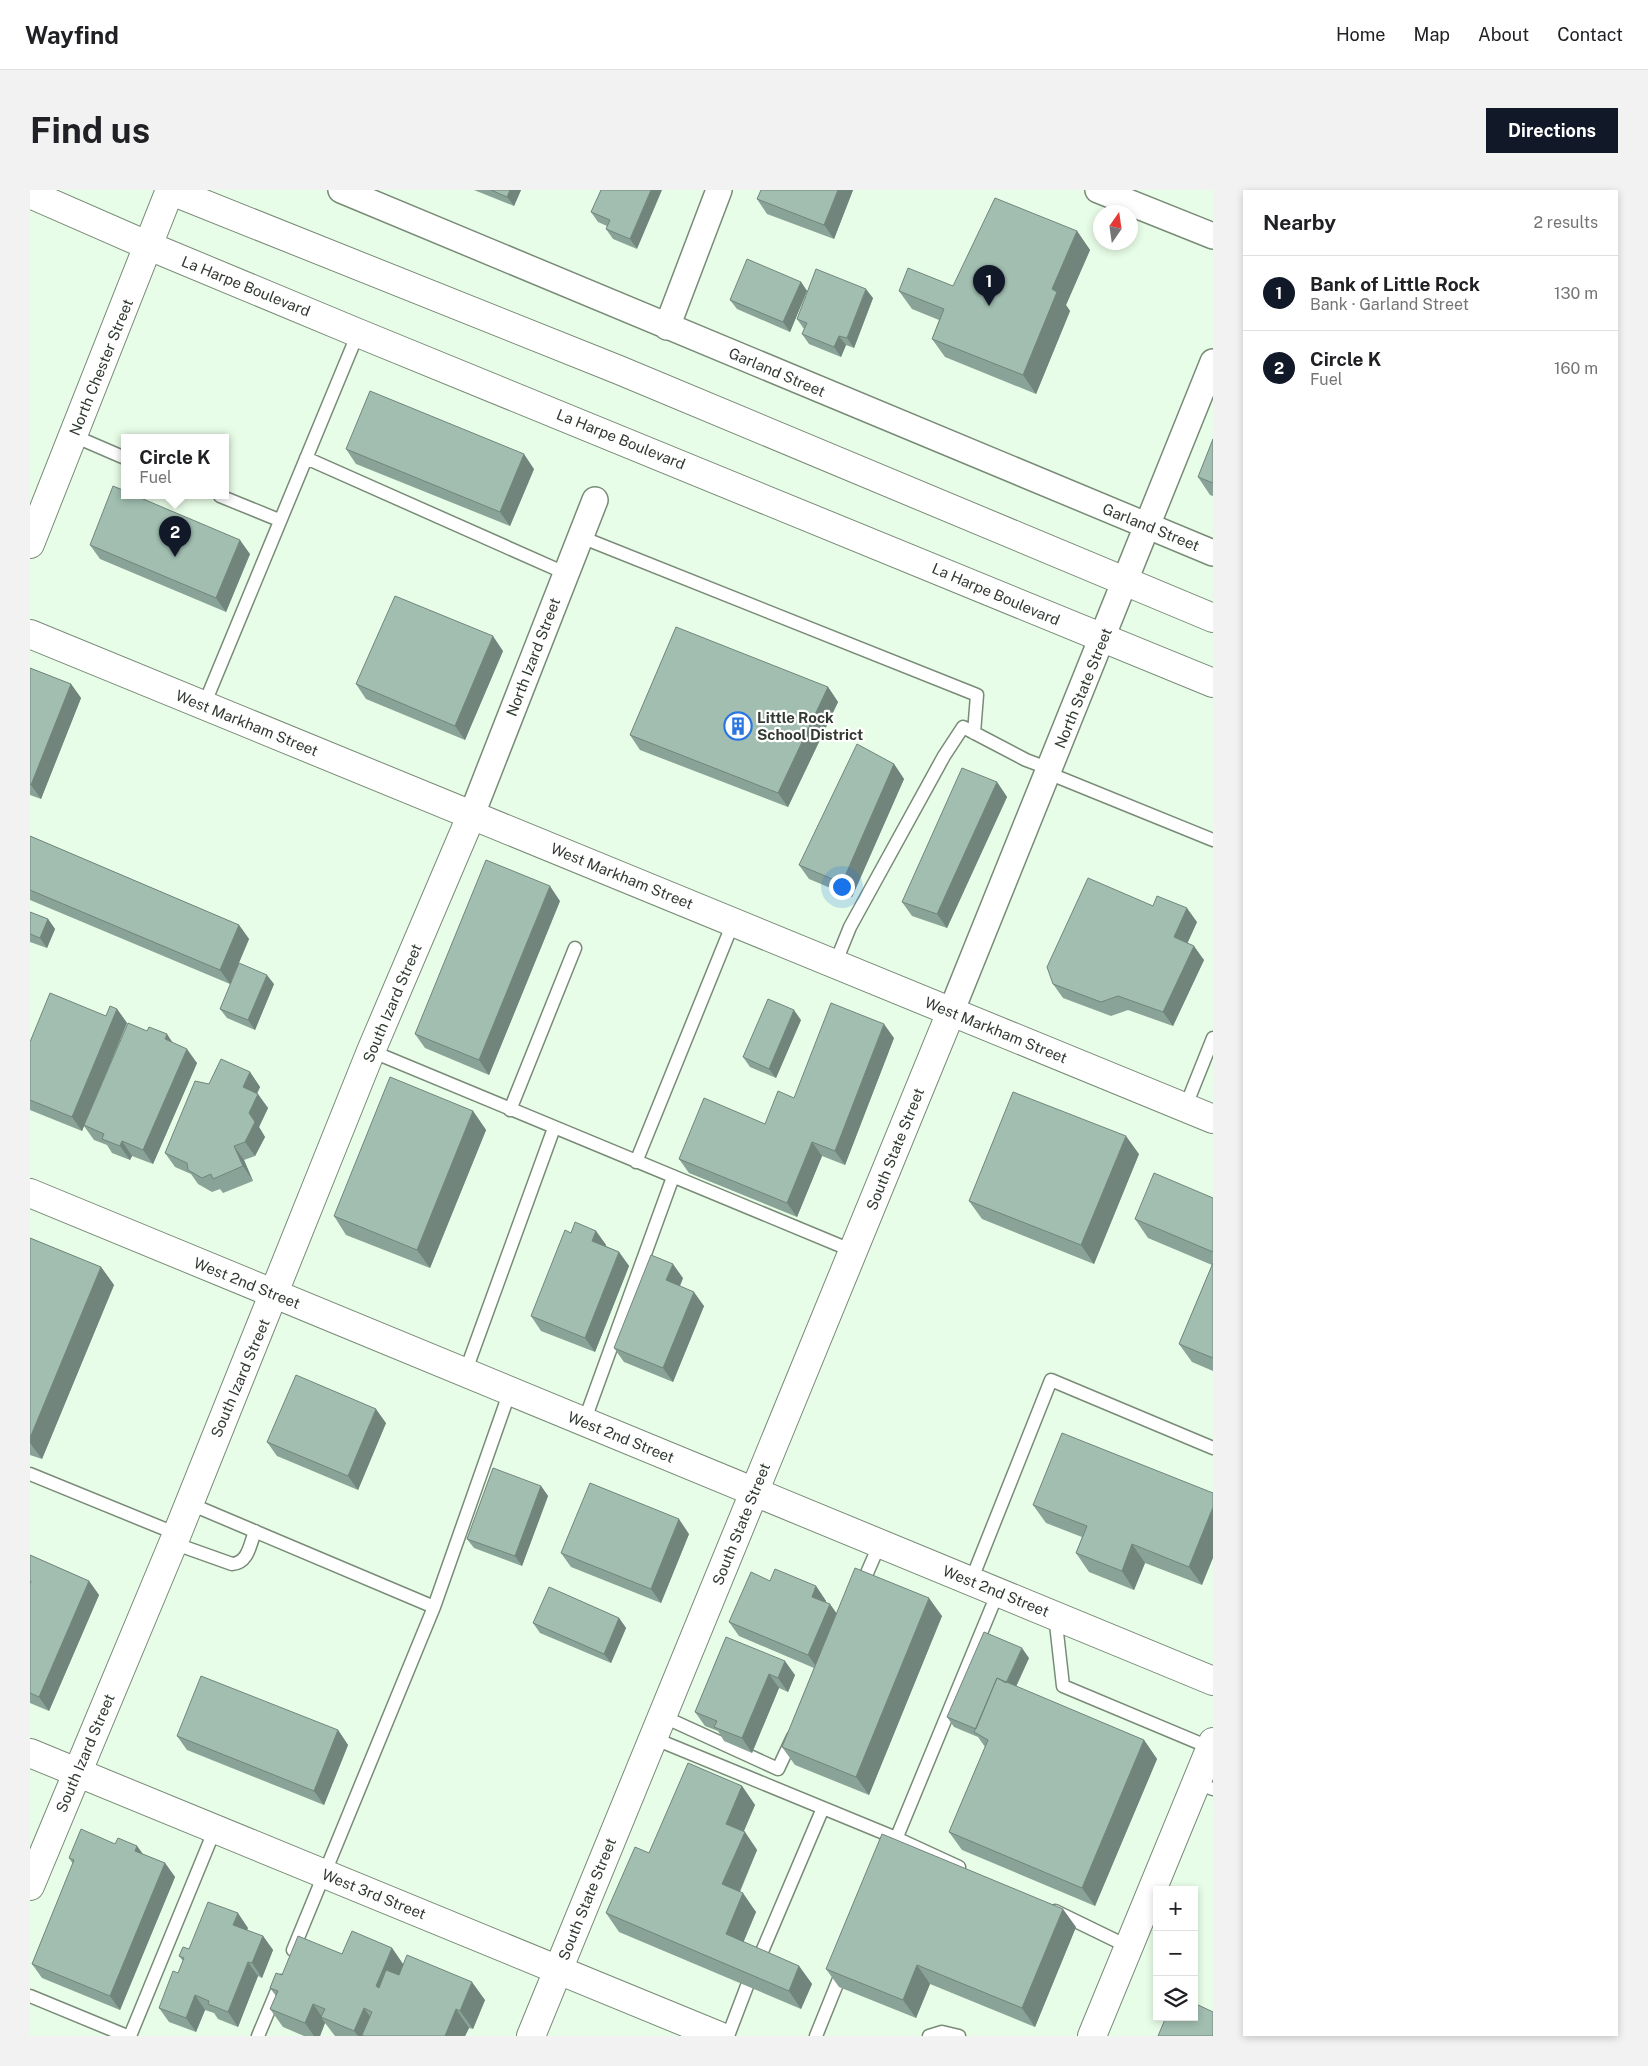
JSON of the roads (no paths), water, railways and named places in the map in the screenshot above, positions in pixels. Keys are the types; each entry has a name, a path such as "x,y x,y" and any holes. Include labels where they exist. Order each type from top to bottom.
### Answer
{"main road":[{"name":"North Chester Street","path":"30,544 170,190"},
{"path":"170,190 619,370 1213,618"},
{"name":"La Harpe Boulevard","path":"30,194 358,333 1213,683"},
{"name":"West Markham Street","path":"30,634 1213,1119"},
{"name":"South Izard Street","path":"30,1886 275,1294 372,1051 472,814"},
{"name":"South State Street","path":"531,2036 951,1012"},
{"name":"West 2nd Street","path":"30,1193 1213,1681"},
{"path":"1092,2036 1129,1947 1205,1786 1212,1745"},
{"name":"West 3rd Street","path":"30,1753 719,2036"}],"street":[{"name":"Garland Street","path":"341,190 1213,553"},
{"path":"667,326 718,190"},
{"path":"1098,190 1213,236"},
{"name":"North State Street","path":"951,1012 1213,362"},
{"name":"North Izard Street","path":"472,814 565,573 596,500"}],"lane":[{"path":"204,706 279,520 358,333"},
{"path":"74,436 121,456"},
{"path":"306,458 565,573"},
{"path":"227,499 279,520"},
{"path":"581,538 977,694 974,733"},
{"path":"835,964 850,927 944,756 962,727 1049,771 1213,840"},
{"path":"636,1162 733,923"},
{"path":"510,1110 574,948"},
{"path":"1185,1108 1213,1038"},
{"path":"372,1051 853,1251"},
{"path":"465,1373 554,1128"},
{"path":"584,1422 673,1177"},
{"path":"971,1581 1051,1380 1213,1448"},
{"path":"258,2036 434,1607 510,1391"},
{"path":"30,1474 232,1564 240,1563 245,1559 255,1531"},
{"path":"188,1503 434,1607"},
{"path":"857,1596 880,1543"},
{"path":"889,1856 998,1592"},
{"path":"1055,1615 1064,1686 1212,1745"},
{"path":"658,1727 778,1769 798,1727"},
{"path":"658,1727 824,1808 975,1874"},
{"path":"758,1961 824,1808"},
{"path":"30,1996 128,2036 215,1829"},
{"path":"1044,1906 1129,1947"},
{"path":"816,2036 848,1958"},
{"path":"728,2036 747,1986"},
{"path":"928,2036 942,2032 959,2036"}],"place":[{"name":"Bank of Little Rock","path":"989,306"},
{"name":"Circle K","path":"175,557"},
{"name":"Little Rock School District","path":"738,726"}]}
